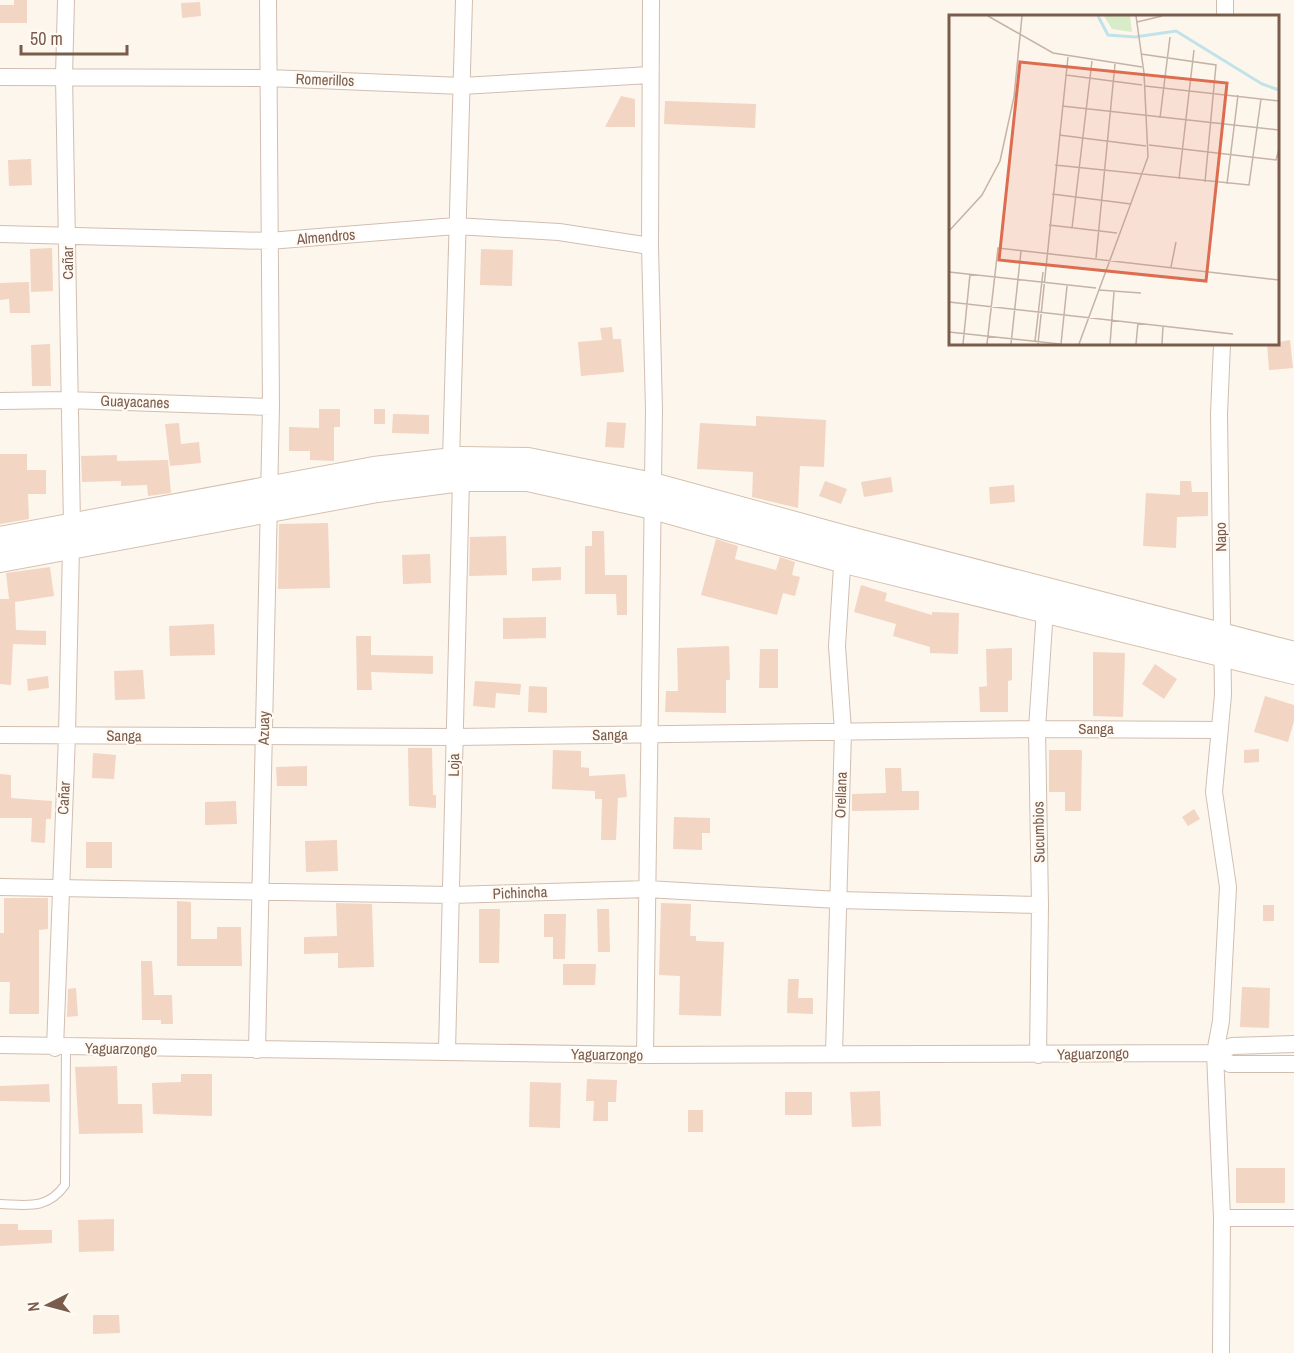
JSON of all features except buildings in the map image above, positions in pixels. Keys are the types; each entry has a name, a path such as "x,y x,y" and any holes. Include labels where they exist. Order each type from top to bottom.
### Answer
{"main road":[{"path":"0,539 71,536 268,501 377,490 456,470 653,496 1045,609 1222,644 1294,654"},
{"path":"0,560 71,536"},
{"path":"843,549 1222,644 1294,672"}],"street":[{"name":"Cañar","path":"60,1048 59,886 67,735 71,536 64,76 66,0"},
{"name":"Azuay","path":"257,1050 271,406 268,0"},
{"name":"Loja","path":"447,1052 455,737 456,226 464,0"},
{"path":"645,1055 653,496 650,246 651,0"},
{"name":"Romerillos","path":"0,77 269,78 462,86 650,75"},
{"name":"Almendros","path":"0,234 68,238 269,241 456,226 559,232 650,246"},
{"name":"Napo","path":"1221,1353 1222,1218 1215,1053 1221,1021 1227,887 1214,792 1223,695 1219,414 1222,345"},
{"name":"Guayacanes","path":"0,401 68,400 271,406"},
{"name":"Orellana","path":"834,1053 843,731 837,646 843,549"},
{"name":"Sucumbios","path":"1038,1055 1040,905 1037,729 1045,609"},
{"name":"Sanga","path":"0,735 263,738 1037,729 1219,730"},
{"name":"Pichincha","path":"0,887 59,886 451,895 647,889 838,900 1040,905"},
{"name":"Yaguarzongo","path":"0,1045 60,1048 645,1055 834,1053 1038,1055 1215,1053 1232,1046 1294,1044"},
{"name":"Yaguarzongo","path":"1215,1053 1230,1064 1294,1064"},
{"path":"1222,1218 1294,1218"}],"lane":[{"path":"0,1204 35,1205 55,1199 65,1185 60,1048"}]}
